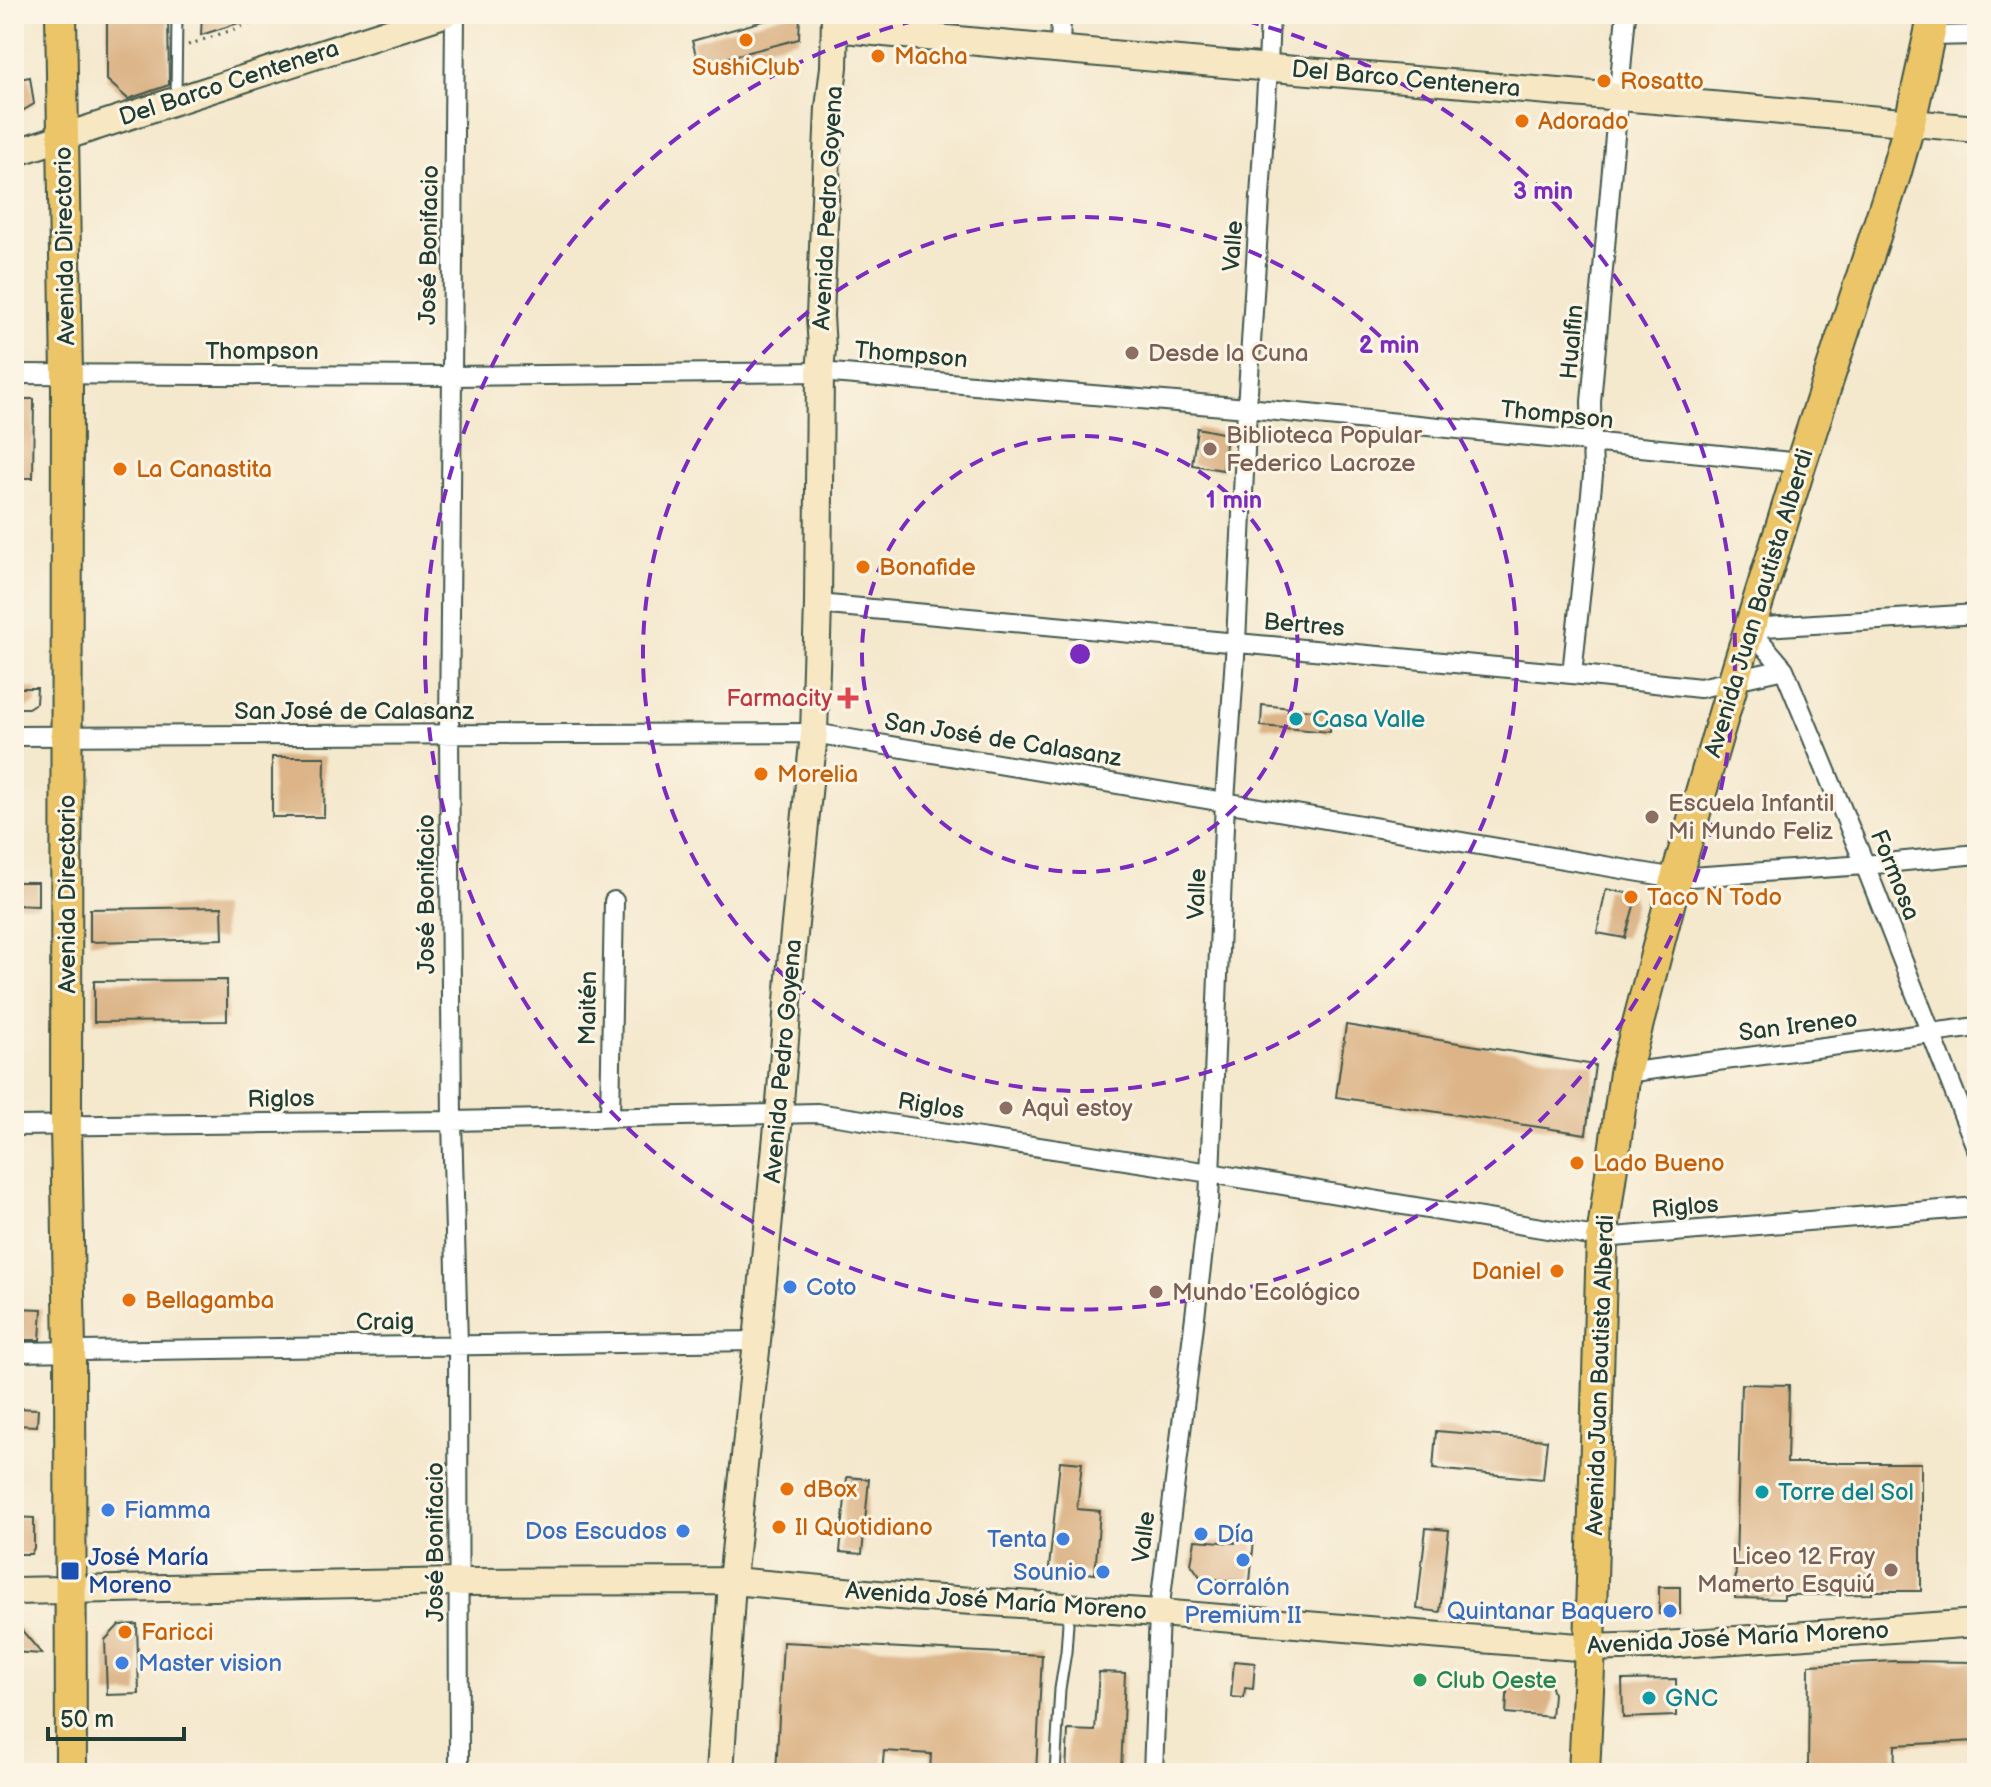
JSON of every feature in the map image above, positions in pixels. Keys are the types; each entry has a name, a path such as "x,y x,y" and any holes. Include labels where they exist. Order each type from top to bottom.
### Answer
{"main road":[{"name":"Avenida Directorio","path":"61,14 67,375 66,1126 71,1773"},
{"name":"Del Barco Centenera","path":"18,144 64,137 444,14"},
{"name":"Del Barco Centenera","path":"835,21 1060,51 1977,129"},
{"name":"Avenida Pedro Goyena","path":"720,1773 732,1581 814,733 821,360 831,317 841,108 834,67 835,21"},
{"name":"Avenida Juan Bautista Alberdi","path":"1584,1773 1602,1238 1625,1073 1676,878 1749,628 1895,175 1932,25"},
{"name":"Avenida José María Moreno","path":"14,1591 460,1582 732,1581 1590,1648 1977,1623"}],"street":[{"name":"José Bonifacio","path":"455,14 449,734 452,1121 458,1344 459,1773"},
{"path":"1060,51 1061,14"},
{"name":"Valle","path":"1153,1773 1159,1613 1209,1201 1225,801 1270,14"},
{"name":"Hualfin","path":"1572,674 1593,475 1591,402 1626,14"},
{"path":"1932,25 1977,35"},
{"name":"Thompson","path":"14,374 452,376 821,360 1247,408 1801,463"},
{"name":"Bertres","path":"818,604 1700,688 1784,669"},
{"path":"1749,628 1977,614"},
{"name":"Formosa","path":"1749,628 1784,669 1977,1150"},
{"name":"San José de Calasanz","path":"14,736 814,733 1676,878 1977,854"},
{"name":"Maitén","path":"610,1117 614,901"},
{"name":"San Ireneo","path":"1625,1073 1977,1027"},
{"name":"Riglos","path":"14,1126 817,1113 1210,1173 1602,1238 1977,1207"},
{"name":"Craig","path":"14,1352 757,1341"}],"lane":[{"path":"176,100 177,14"},
{"path":"1055,1773 1069,1608"}],"path":[{"path":"177,49 279,14"}],"building":[{"path":"107,14 168,14 169,85 128,99 107,80"},
{"path":"202,14 257,14 257,17 201,35"},
{"name":"SushiClub","path":"788,14 800,14 799,39 699,65 692,41"},
{"path":"30,77 34,104 22,111 14,95 14,80"},
{"path":"14,399 34,399 33,478 14,478"},
{"name":"Biblioteca Popular Federico Lacroze","path":"1197,428 1227,434 1223,470 1192,465"},
{"path":"14,688 37,688 36,703 28,708 14,708"},
{"name":"Casa Valle","path":"1262,705 1331,712 1330,732 1261,726"},
{"path":"272,757 325,757 324,817 272,817"},
{"path":"14,882 38,882 38,906 14,905"},
{"path":"1606,889 1631,894 1635,902 1625,938 1597,933"},
{"path":"222,907 223,939 90,942 90,909"},
{"path":"227,980 227,1021 94,1022 94,981"},
{"path":"1346,1025 1595,1065 1586,1134 1336,1097"},
{"path":"14,1308 42,1309 40,1340 14,1340"},
{"path":"1741,1384 1789,1385 1787,1463 1921,1463 1921,1591 1784,1595 1784,1599 1735,1598"},
{"path":"14,1408 38,1409 37,1426 14,1425"},
{"path":"1436,1431 1547,1440 1543,1479 1433,1469"},
{"name":"Tenta","path":"1060,1461 1082,1463 1077,1509 1100,1511 1095,1574 1049,1568"},
{"path":"847,1477 869,1479 862,1554 840,1552"},
{"path":"14,1517 34,1518 34,1548 31,1554 14,1554"},
{"path":"1426,1528 1449,1530 1440,1612 1417,1609"},
{"path":"1236,1537 1254,1539 1250,1582 1201,1578 1191,1564 1195,1540 1235,1543"},
{"path":"1659,1587 1680,1587 1680,1614 1659,1614"},
{"path":"14,1621 42,1654 14,1652"},
{"path":"137,1624 139,1694 107,1695 105,1640 119,1625"},
{"path":"783,1642 1042,1655 1036,1773 930,1773 931,1754 884,1751 882,1773 776,1773"},
{"path":"1234,1661 1255,1663 1253,1689 1245,1688 1244,1698 1231,1697"},
{"path":"1896,1661 1977,1662 1977,1741 1895,1745 1894,1773 1808,1773 1809,1665"},
{"path":"1099,1672 1125,1673 1121,1773 1066,1773 1068,1730 1095,1731"},
{"name":"GNC","path":"1676,1679 1676,1716 1623,1718 1622,1680"},
{"path":"1508,1681 1550,1684 1553,1694 1551,1717 1506,1713"}],"place":[{"name":"SushiClub","path":"746,40"},
{"name":"Macha","path":"878,56"},
{"name":"Rosatto","path":"1604,81"},
{"name":"Adorado","path":"1522,121"},
{"name":"Desde la Cuna","path":"1132,353"},
{"name":"Biblioteca Popular Federico Lacroze","path":"1210,449"},
{"name":"La Canastita","path":"120,469"},
{"name":"Bonafide","path":"863,567"},
{"name":"Farmacity","path":"848,698"},
{"name":"Casa Valle","path":"1296,719"},
{"name":"Morelia","path":"761,774"},
{"name":"Escuela Infantil Mi Mundo Feliz","path":"1652,817"},
{"name":"Taco N Todo","path":"1631,897"},
{"name":"Aquì estoy","path":"1006,1108"},
{"name":"Lado Bueno","path":"1577,1163"},
{"name":"Daniel","path":"1557,1271"},
{"name":"Coto","path":"790,1287"},
{"name":"Mundo Ecológico","path":"1156,1292"},
{"name":"Bellagamba","path":"129,1300"},
{"name":"dBox","path":"787,1489"},
{"name":"Torre del Sol","path":"1762,1492"},
{"name":"Fiamma","path":"108,1510"},
{"name":"Il Quotidiano","path":"779,1527"},
{"name":"Dos Escudos","path":"683,1531"},
{"name":"Día","path":"1201,1534"},
{"name":"Tenta","path":"1063,1539"},
{"name":"Corralón Premium II","path":"1243,1560"},
{"name":"Liceo 12 Fray Mamerto Esquiú","path":"1891,1570"},
{"name":"José María Moreno","path":"70,1571"},
{"name":"Sounio","path":"1103,1572"},
{"name":"Quintanar Baquero","path":"1670,1611"},
{"name":"Faricci","path":"125,1632"},
{"name":"Master vision","path":"122,1663"},
{"name":"Club Oeste","path":"1420,1680"},
{"name":"GNC","path":"1649,1698"}]}
